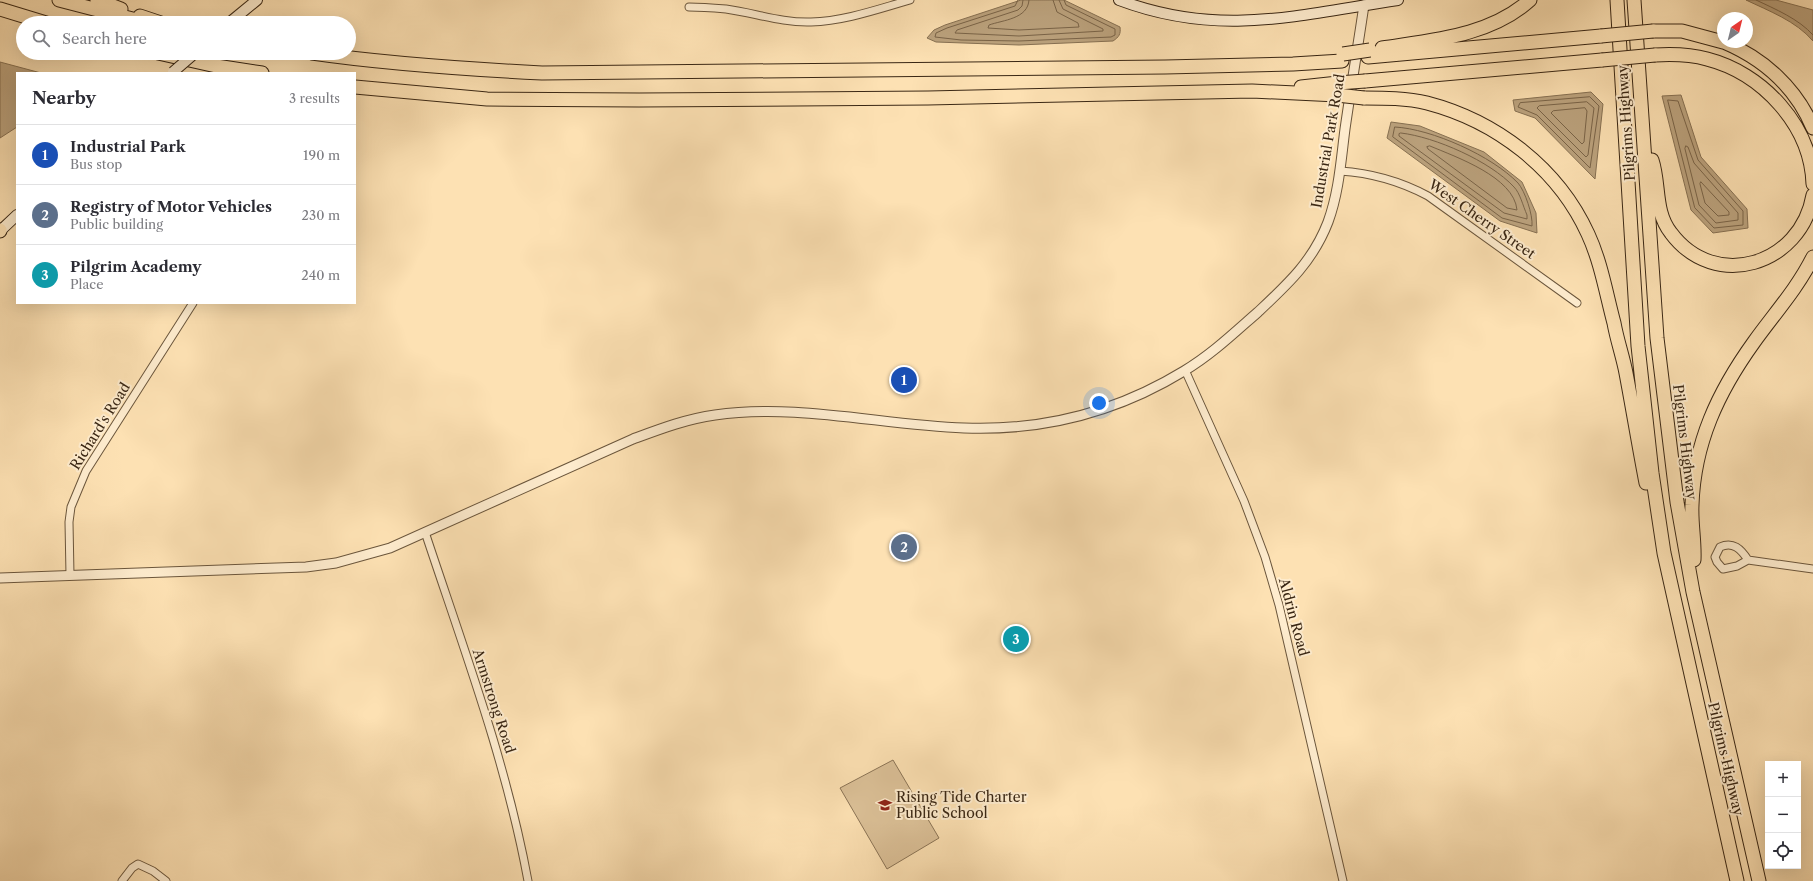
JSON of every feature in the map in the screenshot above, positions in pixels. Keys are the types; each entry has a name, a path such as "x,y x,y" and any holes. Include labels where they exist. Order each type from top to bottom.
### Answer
{"highway":[{"path":"59,0 121,16"},
{"path":"97,0 142,16"},
{"path":"356,59 466,70 542,73 1165,67 1293,64 1369,54 1458,35 1482,28 1511,16 1530,0"},
{"name":"Pilgrims Highway","path":"1616,0 1638,346 1664,552 1737,881"},
{"name":"Pilgrims Highway","path":"1634,0 1651,259 1663,395 1677,502 1693,592 1759,881"},
{"path":"0,9 23,16"},
{"path":"0,18 16,22"},
{"path":"1369,54 1653,31 1688,32 1717,40"},
{"path":"1736,48 1751,56 1778,77 1801,105 1813,128"},
{"path":"356,87 487,99 639,100 928,98 1338,89 1365,81 1655,55 1684,55 1707,59 1739,71 1760,86 1780,104 1796,128 1808,157 1813,184"},
{"path":"189,60 255,72"},
{"path":"1338,89 1364,98 1426,103 1451,111 1483,125 1509,140 1533,158 1556,183 1588,233 1602,273 1626,372 1651,514 1664,552"},
{"path":"1643,134 1653,164 1660,208 1665,226 1682,246 1705,260 1723,264 1743,265 1759,261 1774,254 1791,241 1804,224 1813,195"},
{"path":"1693,592 1693,485 1696,466 1706,429 1721,392 1732,372 1799,282 1813,258"}],"main road":[{"path":"238,16 257,0"},
{"path":"1120,0 1158,13 1225,22 1278,19 1365,2 1398,0"},
{"path":"173,72 187,60"},
{"path":"0,231 16,216"}],"street":[{"path":"689,6 726,9 787,21 811,22 859,14 910,0"},
{"name":"Industrial Park Road","path":"0,578 316,567 390,548 633,438 698,418 742,412 786,412 964,428 1027,426 1071,419 1110,407 1155,388 1185,370 1230,337 1281,291 1305,264 1321,238 1333,205 1340,170 1365,2"},
{"name":"West Cherry Street","path":"1340,170 1382,176 1409,186 1428,196 1577,303"},
{"name":"Richard's Road","path":"70,576 69,522 71,507 86,471 192,304"},
{"name":"Aldrin Road","path":"1185,370 1244,501 1265,557 1279,605 1343,881"},
{"name":"Armstrong Road","path":"425,532 492,735 514,813 528,881"},
{"path":"1748,560 1744,553 1733,545 1726,544 1720,547 1715,557 1719,566 1723,569 1737,566 1748,560 1813,569"},
{"path":"122,881 132,868 138,864 153,871 166,881"}],"shaded area":[{"path":"893,760 939,838 887,869 840,788"}],"water":[{"path":"1021,0 1064,0 1120,27 1120,33 1113,41 1019,45 936,42 927,38 934,30 945,25"},
{"path":"1746,0 1776,0 1813,10 1813,41 1790,22"},
{"path":"0,62 37,72 16,72 16,128 0,138"},
{"path":"1591,92 1603,104 1595,179 1535,118 1515,111 1513,100"},
{"path":"1681,95 1701,157 1747,209 1748,228 1713,233 1691,210 1662,96"},
{"path":"1391,122 1420,126 1484,152 1522,182 1536,213 1537,233 1500,221 1387,138"}],"place":[{"name":"Industrial Park","path":"904,380"},
{"name":"Registry of Motor Vehicles","path":"904,547"},
{"name":"Pilgrim Academy","path":"1016,639"},
{"name":"Rising Tide Charter Public School","path":"885,805"}]}
